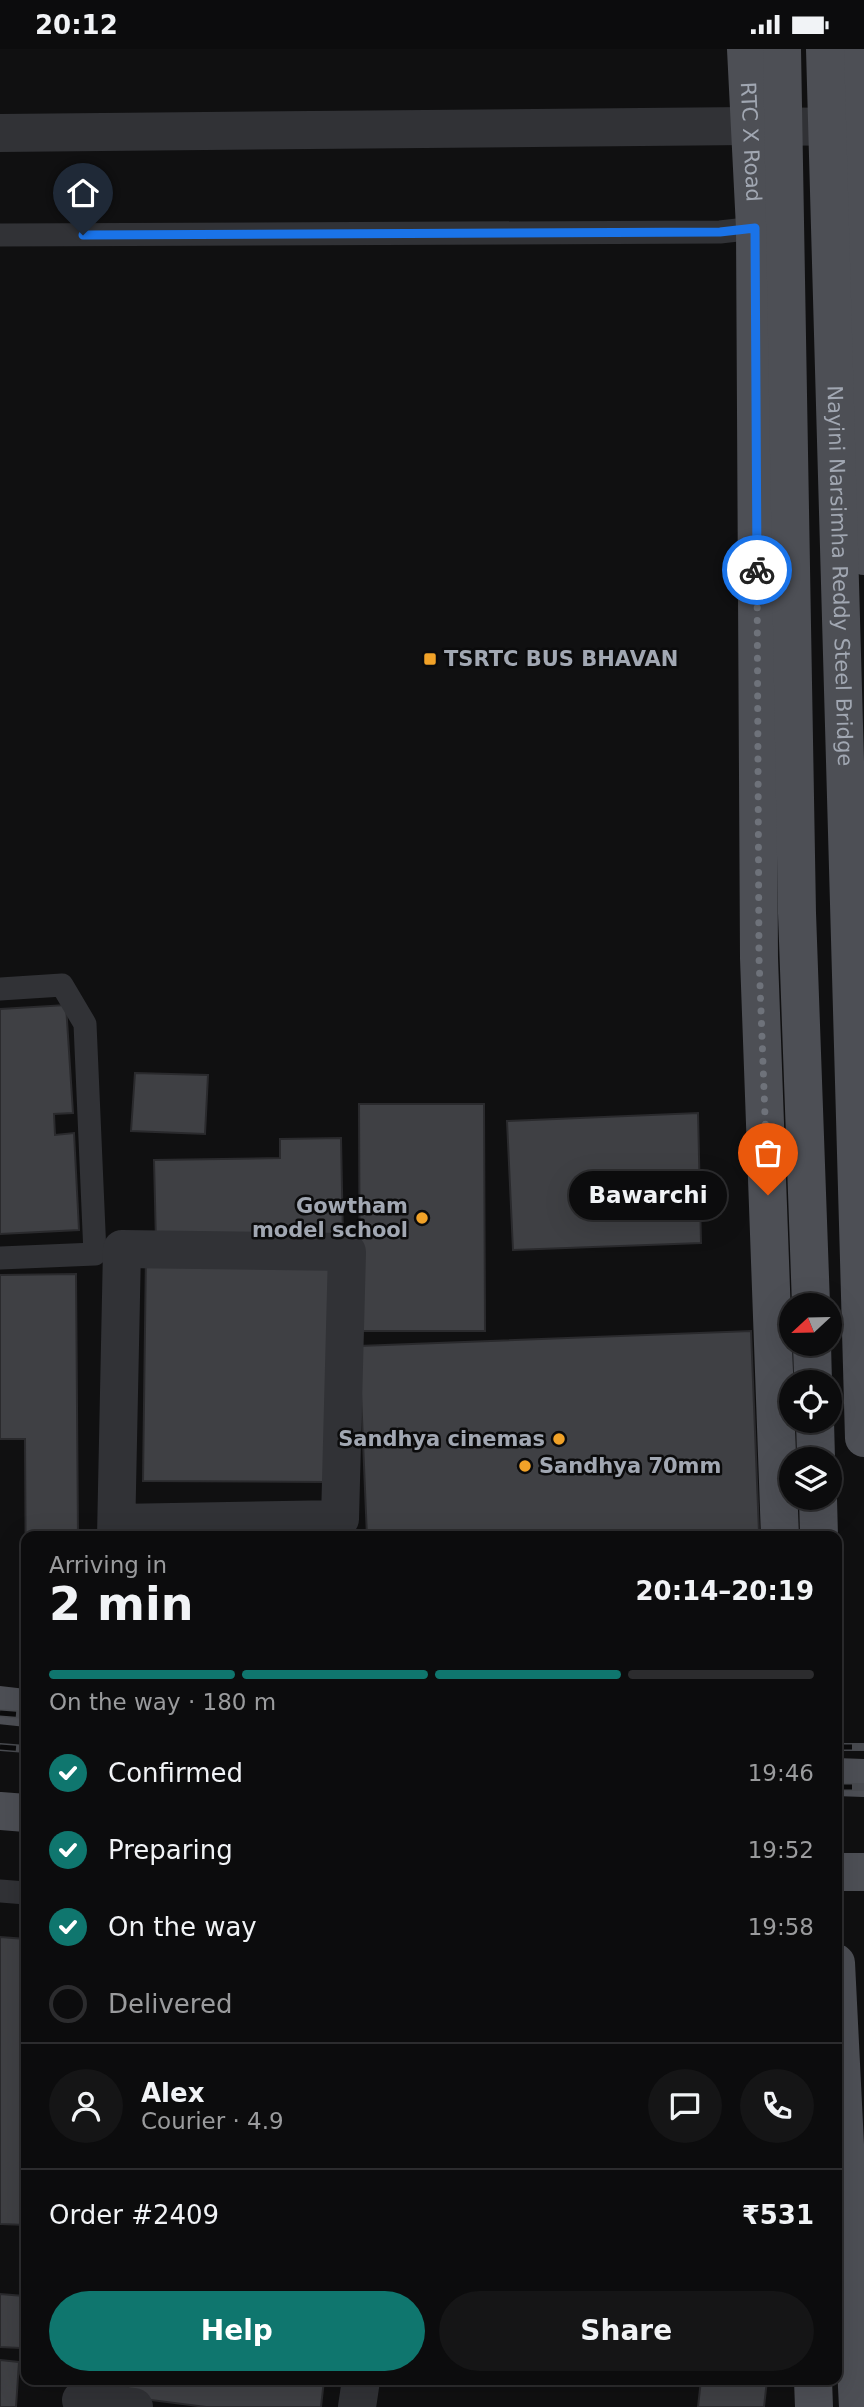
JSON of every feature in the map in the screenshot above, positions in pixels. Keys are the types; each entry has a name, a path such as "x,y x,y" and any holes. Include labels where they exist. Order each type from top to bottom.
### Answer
{"main road":[{"name":"RTC X Road","path":"746,49 755,228 759,958 781,1370"},
{"path":"782,49 797,913 811,1293"},
{"name":"Nayini Narsimha Reddy Steel Bridge","path":"825,49 864,1437"},
{"path":"848,49 857,127 864,556"},
{"path":"842,1410 864,1412"},
{"name":"RTC X Road","path":"780,1531 782,1433"},
{"path":"818,1510 819,1531"},
{"path":"0,1705 21,1707"},
{"path":"842,1777 864,1778"},
{"path":"0,1811 21,1813"},
{"path":"842,1872 864,1871"},
{"path":"842,2084 858,2407"},
{"path":"842,2196 864,2196"},
{"path":"813,2385 814,2407"}],"street":[{"path":"0,133 857,127"},
{"path":"122,1249 347,1252 340,1519 117,1530 122,1249"},
{"path":"357,2407 359,2385"},
{"path":"81,2400 134,2407"}],"lane":[{"path":"0,235 720,232 755,228"},
{"path":"0,989 62,985 85,1024 94,1254 0,1258"},
{"path":"0,1891 21,1893"}],"building":[{"path":"66,1005 73,1113 54,1114 55,1135 74,1133 79,1230 0,1234 0,1009"},
{"path":"135,1073 208,1075 205,1134 131,1131"},
{"name":"Gowtham model school","path":"359,1104 484,1104 485,1331 360,1331"},
{"path":"698,1113 701,1243 513,1250 507,1121"},
{"path":"341,1138 343,1240 156,1243 154,1160 280,1158 280,1139"},
{"path":"146,1252 330,1259 324,1482 143,1481"},
{"path":"76,1274 78,1531 26,1531 25,1439 0,1439 0,1275"},
{"name":"Sandhya cinemas","path":"751,1331 759,1531 367,1531 359,1346"},
{"path":"0,1937 21,1939 21,2225 0,2224"},
{"path":"0,2294 21,2296 20,2348 0,2347"},
{"path":"0,2360 19,2362 16,2407 0,2407"},
{"path":"128,2385 323,2385 321,2407 206,2407 127,2397"},
{"path":"700,2385 766,2385 764,2407 698,2407"}],"railway":[{"path":"0,1713 21,1715"},
{"path":"0,1747 21,1749"},
{"path":"842,1747 864,1747"},
{"path":"842,1787 864,1787"}],"way so far":[{"path":"757,570 759,958 768,1195"}],"place":[{"name":"TSRTC BUS BHAVAN","path":"430,659"},
{"name":"Bawarchi","path":"768,1195"},
{"name":"Gowtham model school","path":"422,1218"},
{"name":"Sandhya cinemas","path":"559,1439"},
{"name":"Sandhya 70mm","path":"525,1466"}],"route":[{"path":"83,235 720,232 755,228 757,570"}]}
